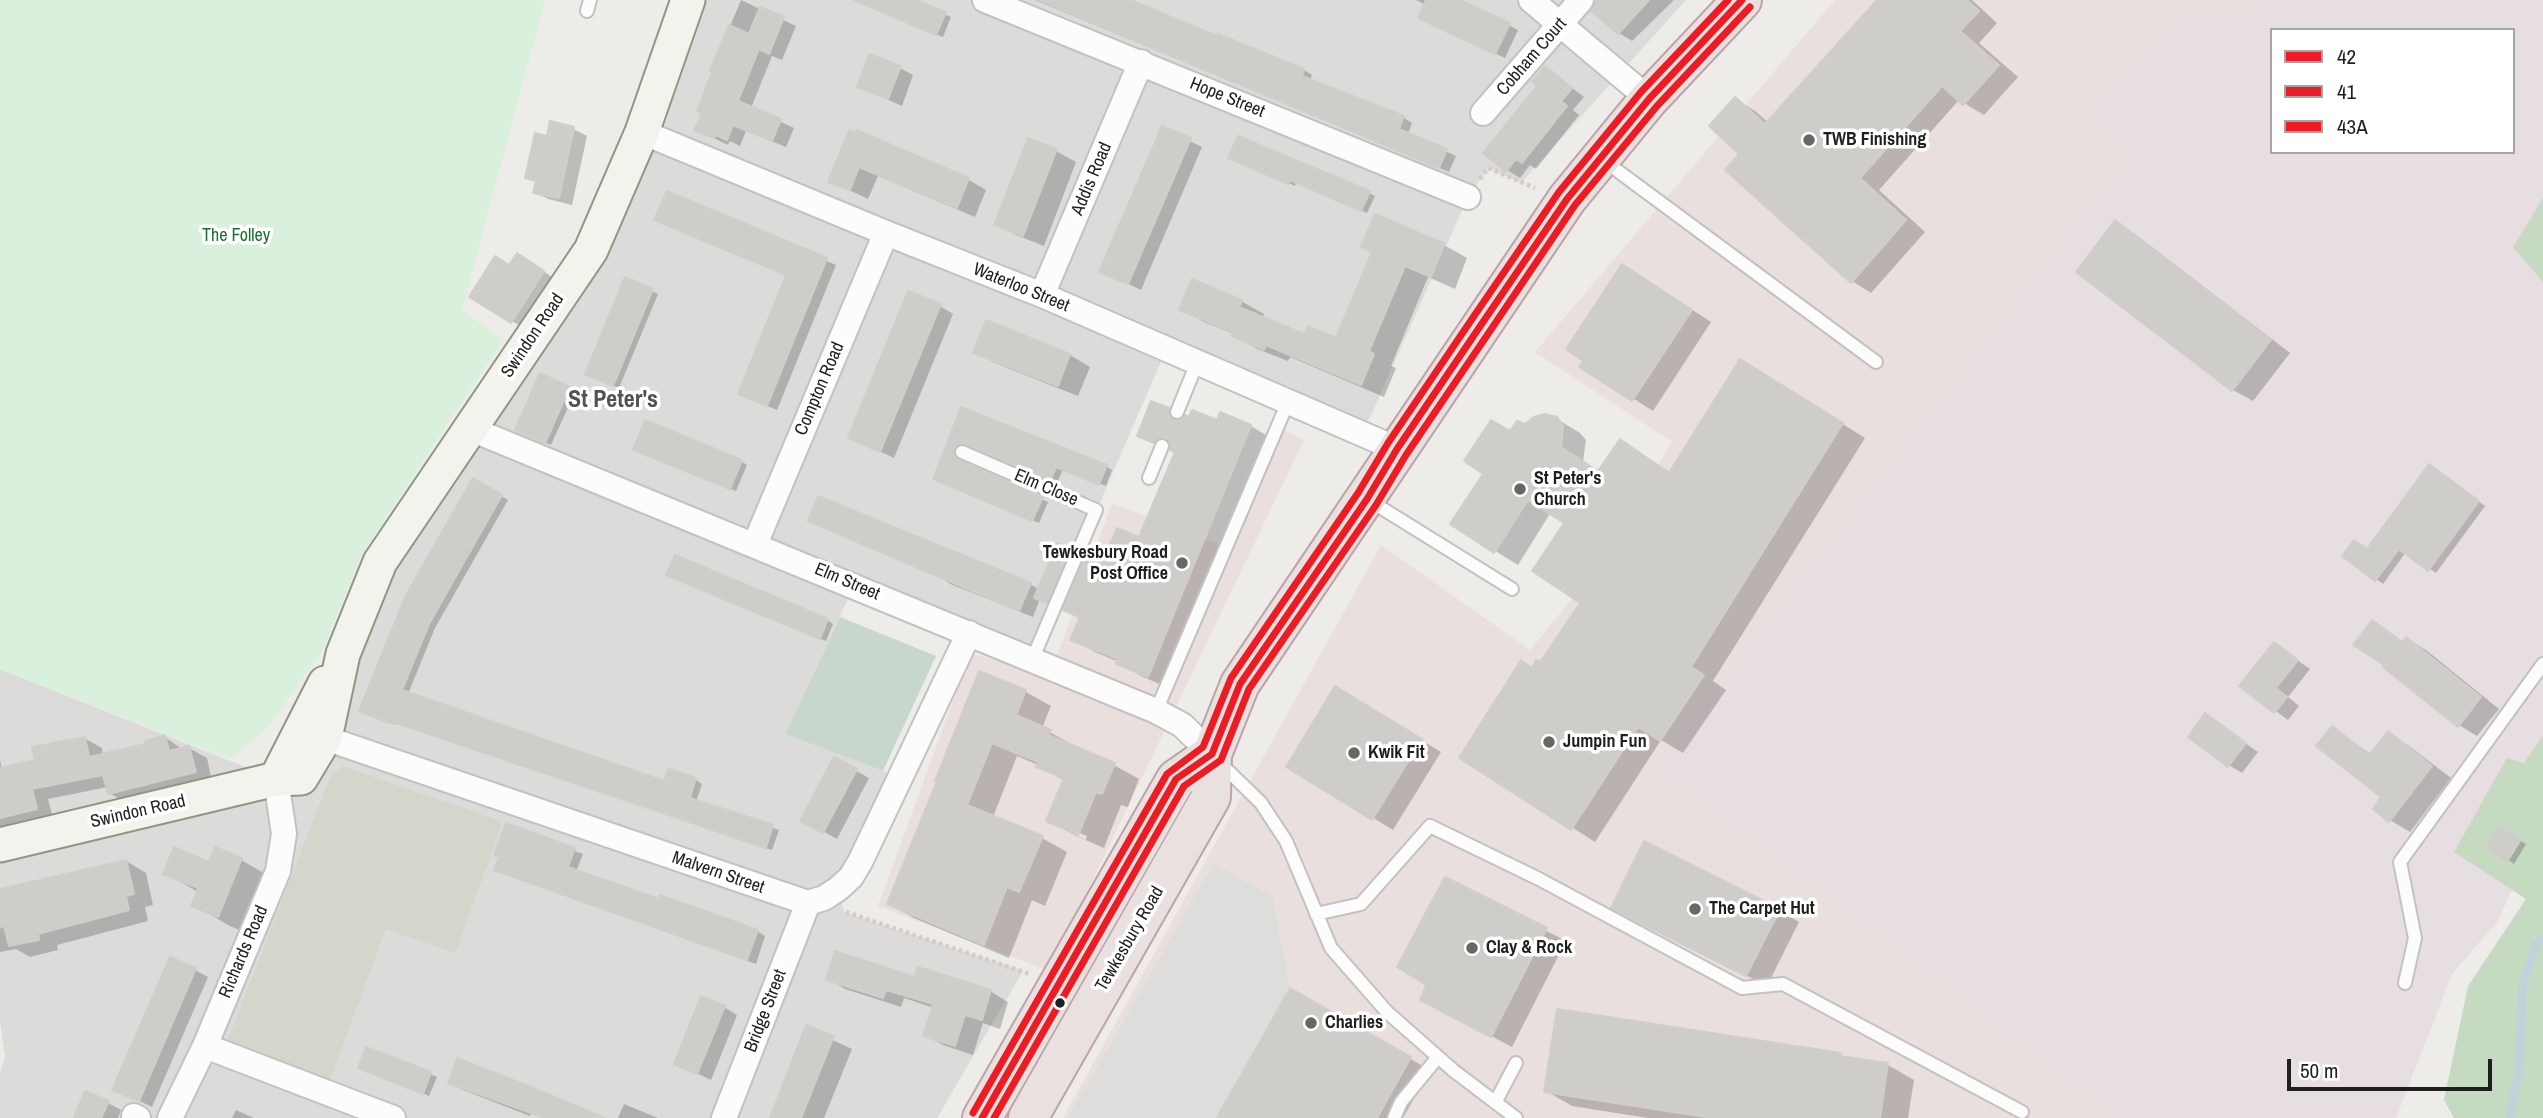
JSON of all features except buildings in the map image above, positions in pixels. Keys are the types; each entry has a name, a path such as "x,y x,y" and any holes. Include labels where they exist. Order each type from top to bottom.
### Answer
{"highway":[{"name":"Tewkesbury Road","path":"1028,1118 1212,797 1212,754 1240,684 1567,199 1648,99 1742,0"},
{"path":"982,1118 1176,779 1212,754"}],"street":[{"name":"Swindon Road","path":"0,845 275,779 301,778 325,738 343,654 380,562 592,250 642,132 688,0"},
{"name":"Hope Street","path":"985,0 1468,197"},
{"path":"1531,0 1648,99"},
{"name":"Cobham Court","path":"1483,113 1581,0"},
{"name":"Addis Road","path":"1042,295 1141,62"},
{"name":"Waterloo Street","path":"642,132 1042,295 1397,449"},
{"name":"Compton Road","path":"755,544 886,233"},
{"name":"Elm Street","path":"471,429 755,544 1156,712 1182,725 1212,754"},
{"path":"808,903 824,898 838,889 860,862 969,634"},
{"name":"Swindon Road","path":"275,779 329,674 343,654"},
{"name":"Malvern Street","path":"325,738 808,903"},
{"name":"Richards Road","path":"170,1118 205,1045 278,871 285,834 275,779"},
{"name":"Bridge Street","path":"724,1118 808,903"},
{"path":"205,1045 393,1118"}],"lane":[{"path":"1601,158 1876,362"},
{"path":"1177,412 1197,363"},
{"path":"1156,712 1288,402"},
{"path":"1149,478 1162,446"},
{"name":"Elm Close","path":"961,452 1096,510 1032,660"},
{"path":"1367,499 1512,589"},
{"path":"2405,984 2415,937 2400,862 2543,664"},
{"path":"1212,754 1261,803 1286,841 1331,948 1387,1012 1438,1057 1516,1118"},
{"path":"1316,914 1361,904 1430,826 1742,988 1783,984 2022,1112"},
{"path":"1394,1118 1402,1102 1438,1057"},
{"path":"1496,1101 1516,1063"}],"path":[{"path":"1468,197 1488,167 1521,183 1567,199"},
{"path":"838,889 844,912 1060,983"}],"shaded area":[{"path":"688,0 1686,0 1521,183 1488,168 1468,197 1363,433 1166,350 1032,660 854,586 785,734 901,778 838,889 844,912 1023,971 937,1118 0,1118 0,1073 5,1056 0,1021 0,669 275,779 380,562 591,250"},
{"path":"1835,0 2256,0 2245,14 2228,21 2078,112 2127,158 1657,766 2119,1118 1063,1118 1381,545 1530,650 1577,593 1672,442 1535,352"},
{"path":"2256,0 2543,0 2543,825 2497,922 2452,974 2396,1118 2119,1118 1657,766 2127,158 2078,112 2199,7 2228,21 2245,14"},
{"path":"1272,424 1304,440 1049,971 878,906 970,654 1051,673 1112,503 1221,545"},
{"path":"342,766 503,822 455,953 386,929 330,1080 228,1040 330,777"},
{"path":"1214,864 1272,896 1290,988 1217,1118 1068,1118"}],"green space":[{"name":"The Folley","path":"0,0 545,0 462,310 503,340 363,552 322,652 265,730 230,759 0,669"},
{"path":"2543,198 2543,282 2513,247"},
{"path":"840,617 936,656 883,771 785,734"},
{"path":"2543,735 2543,1118 2454,1118 2444,1100 2468,986 2526,899 2454,852 2507,758 2524,763"}],"waterway":[{"path":"2510,1118 2519,1069 2523,984 2536,944 2543,939"}],"transit line":[{"name":"43A","path":"973,1113 1167,774 1203,747 1231,678 1358,493 1388,443 1474,316 1559,192 1641,92 1728,0"},
{"name":"42","path":"982,1118 1176,779 1212,754 1240,684 1367,499 1397,449 1483,322 1567,199 1649,99 1742,0"},
{"name":"41","path":"994,1118 1184,786 1221,760 1249,689 1376,505 1406,455 1575,205 1657,106 1750,7"}],"place":[{"name":"TWB Finishing","path":"1809,140"},
{"name":"St Peter's Church","path":"1520,489"},
{"name":"Tewkesbury Road Post Office","path":"1182,563"},
{"name":"Jumpin Fun","path":"1549,742"},
{"name":"Kwik Fit","path":"1354,753"},
{"name":"The Carpet Hut","path":"1695,909"},
{"name":"Clay & Rock","path":"1472,948"},
{"name":"Charlies","path":"1311,1023"}],"district":[{"name":"St Peter's","path":"613,401"}]}
